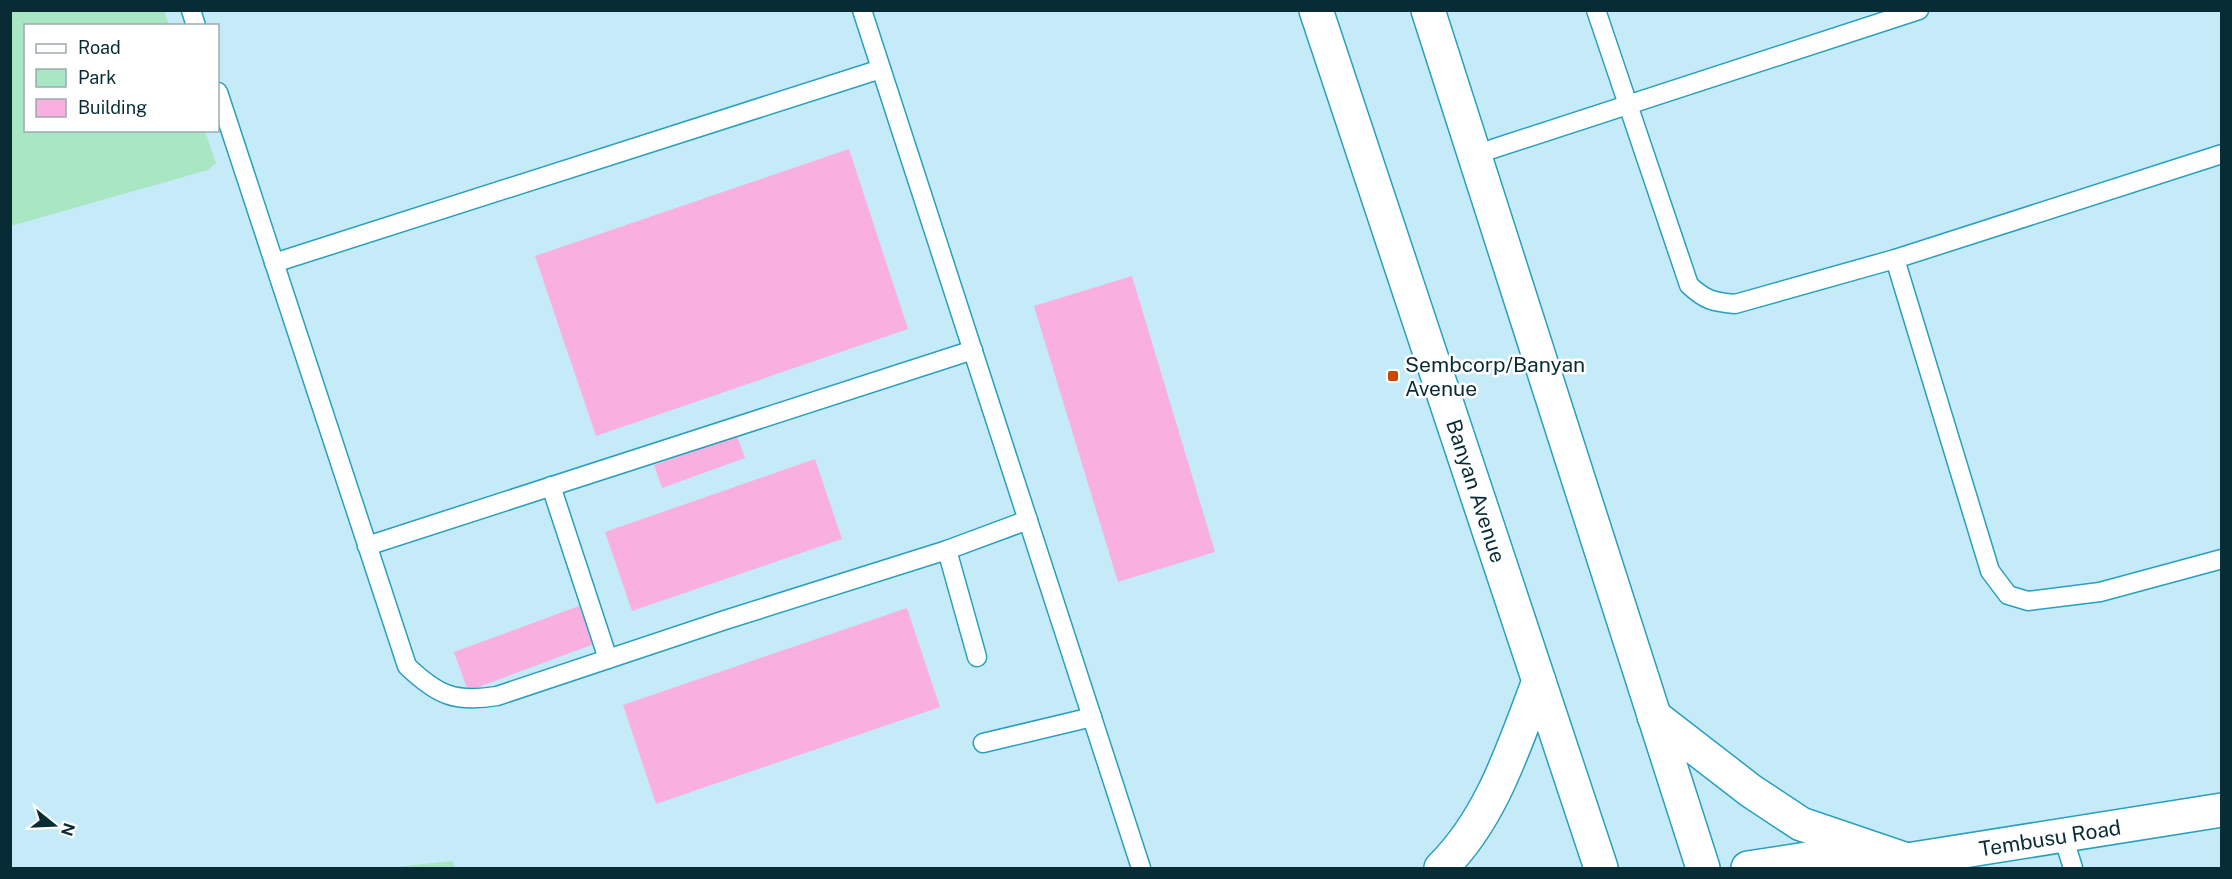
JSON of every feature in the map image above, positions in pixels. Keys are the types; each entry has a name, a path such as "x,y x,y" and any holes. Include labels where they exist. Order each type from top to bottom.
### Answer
{"street":[{"name":"Banyan Avenue","path":"1316,10 1601,868"},
{"path":"1428,10 1703,868"},
{"path":"1441,868 1474,827 1500,782 1539,681"},
{"path":"1654,716 1751,791 1801,824 1889,866"},
{"name":"Tembusu Road","path":"1748,868 1807,860 1889,866 2222,810"}],"lane":[{"path":"862,10 1142,868"},
{"path":"1596,10 1689,285 1700,296 1715,303 1735,304 1895,259 2222,154"},
{"path":"1474,155 1919,10"},
{"path":"274,263 881,69"},
{"path":"219,95 407,666 427,685 450,696 476,699 497,696 947,550 1028,520"},
{"path":"1895,259 1990,571 2008,595 2028,601 2100,592 2222,559"},
{"path":"367,546 973,350"},
{"path":"551,486 608,659"},
{"path":"947,550 977,657"},
{"path":"983,743 1092,717"},
{"path":"2063,836 2073,868"}],"green space":[{"path":"11,10 164,11 169,24 24,24 24,132 205,132 216,163 208,170 11,226"},
{"path":"452,861 455,868 386,868"}],"building":[{"path":"849,149 908,329 596,436 535,256"},
{"path":"1132,276 1215,552 1118,582 1034,306"},
{"path":"737,436 745,458 662,488 654,465"},
{"path":"815,459 842,539 632,611 605,532"},
{"path":"579,606 594,644 468,691 454,652"},
{"path":"907,608 940,707 656,804 623,705"}],"place":[{"name":"Sembcorp/Banyan Avenue","path":"1393,376"}]}
